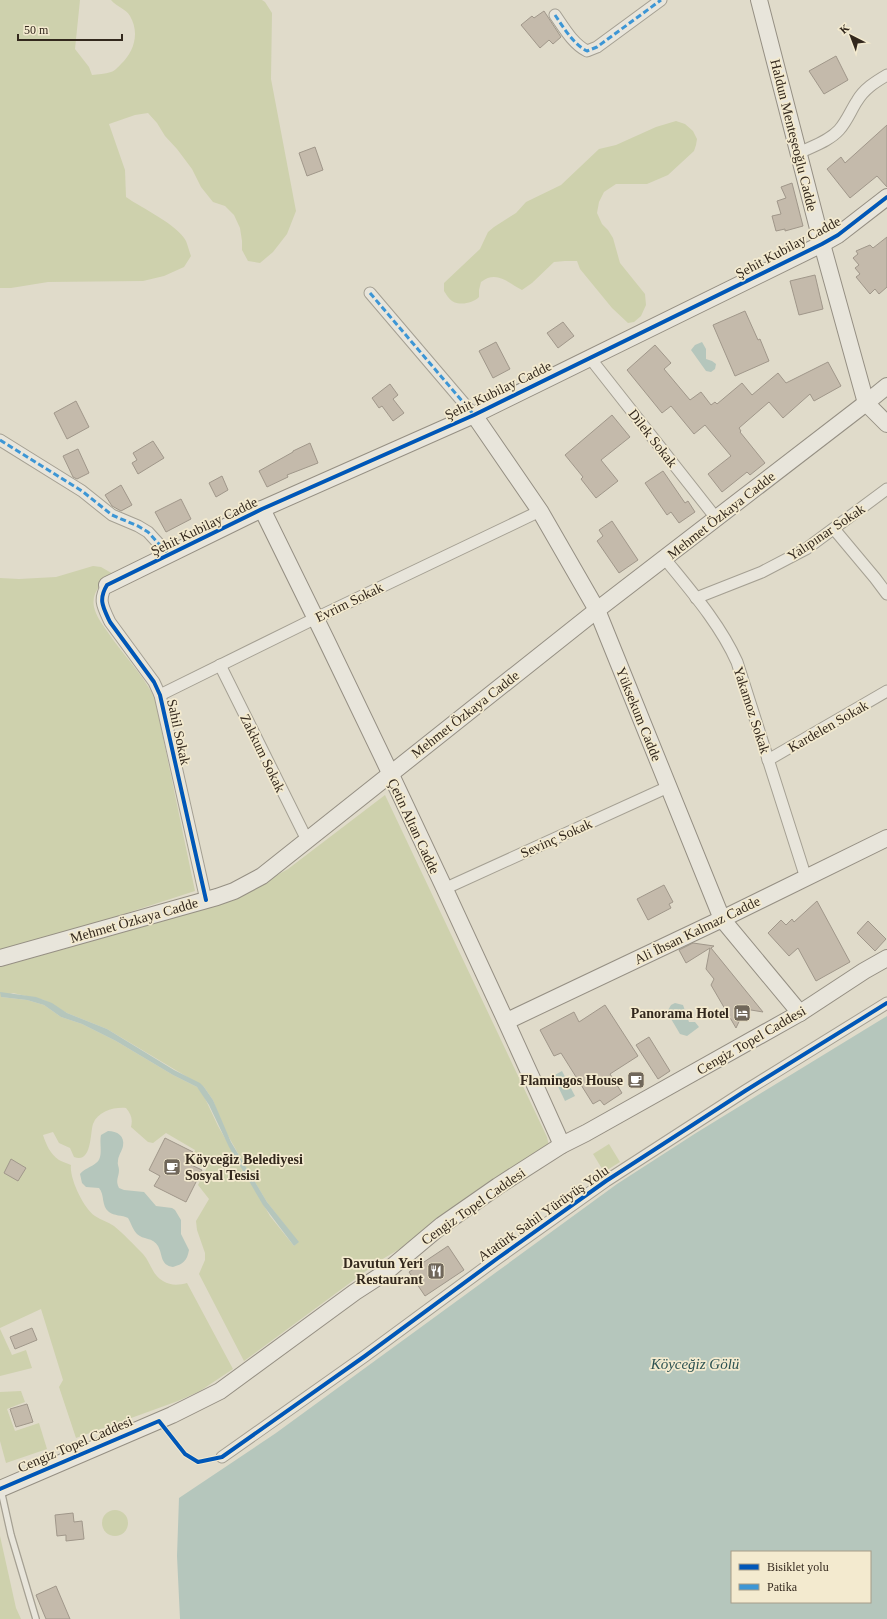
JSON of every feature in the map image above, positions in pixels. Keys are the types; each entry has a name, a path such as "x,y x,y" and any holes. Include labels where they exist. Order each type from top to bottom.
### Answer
{"street":[{"path":"555,15 574,41 587,51 597,47 661,0"},
{"name":"Haldun Menteşeoğlu Cadde","path":"759,0 822,244 866,403 887,424"},
{"path":"799,153 829,138 839,130 864,91 887,75"},
{"name":"Şehit Kubilay Cadde","path":"107,585 262,509 474,415 822,244 838,235 887,197"},
{"path":"370,293 474,415"},
{"name":"Dilek Sokak","path":"590,358 716,518"},
{"name":"Mehmet Özkaya Cadde","path":"0,958 206,900 234,891 262,876 597,610 665,559 887,386"},
{"name":"Yüksekum Cadde","path":"474,415 540,511 597,610 722,919 800,1013"},
{"path":"0,440 82,491 112,515 148,532 169,555"},
{"name":"Yalıpınar Sokak","path":"696,598 762,572 806,549 834,530 887,489"},
{"name":"Çetin Altan Cadde","path":"262,509 316,618 507,1021 562,1144"},
{"name":"Evrim Sokak","path":"160,695 316,618 540,511"},
{"path":"834,530 887,594"},
{"name":"Yakamoz Sokak","path":"665,559 725,637 732,650 806,878"},
{"name":"Sahil Sokak","path":"107,585 102,593 102,602 110,622 154,682 160,695 206,900"},
{"name":"Zakkum Sokak","path":"220,665 307,840"},
{"name":"Kardelen Sokak","path":"768,760 887,691"},
{"name":"Sevinç Sokak","path":"444,889 668,787"},
{"name":"Ali İhsan Kalmaz Cadde","path":"507,1021 722,919 887,838"},
{"name":"Cengiz Topel Caddesi","path":"0,1487 166,1418 220,1391 245,1375 355,1292 386,1272 442,1225 562,1144 586,1133 800,1013 864,971 887,958"},
{"name":"Atatürk Sahil Yürüyüş Yolu","path":"222,1457 365,1356 606,1181 751,1086 887,1004"}],"lane":[{"path":"0,1487 11,1535 36,1619"}],"green space":[{"path":"0,0 80,0 75,49 89,67 92,75 109,73 115,70 126,59 134,42 135,29 130,16 111,0 262,0 265,2 272,13 271,79 296,211 287,234 273,252 260,263 248,261 242,250 240,228 234,215 225,206 213,202 201,187 192,169 148,113 135,115 109,124 125,170 126,197 168,223 182,235 186,241 191,256 184,267 164,276 143,281 48,282 11,288 0,288"},
{"path":"676,121 685,124 693,131 697,139 694,151 668,175 647,184 616,184 604,192 599,202 597,213 602,224 613,238 620,263 645,294 646,305 641,316 634,322 628,323 612,308 580,269 577,261 554,262 532,283 522,290 507,281 497,277 492,277 481,282 479,297 473,301 466,303 455,303 449,298 444,291 444,283 480,249 488,232 516,213 526,202 561,185 599,149 616,145 656,127"},
{"path":"93,566 101,567 113,574 101,584 96,592 94,597 94,607 96,614 113,640 145,681 155,699 195,891 0,954 0,578 19,579 56,577"},
{"path":"385,795 547,1137 550,1151 445,1222 381,1260 244,1361 199,1274 205,1260 205,1253 197,1230 196,1221 209,1199 198,1185 206,1169 191,1162 195,1150 166,1133 153,1143 148,1142 131,1127 131,1117 126,1108 112,1109 102,1113 95,1120 87,1152 80,1158 74,1157 70,1148 59,1143 53,1132 43,1135 53,1155 60,1161 71,1165 72,1177 78,1193 86,1207 97,1217 114,1226 125,1236 143,1254 156,1276 166,1283 178,1285 187,1283 233,1369 200,1391 178,1401 76,1438 59,1387 63,1380 41,1309 0,1328 0,967 209,908 236,898 288,869","holes":["13,993 44,1000 67,1013 107,1029 204,1087 213,1100 222,1125 267,1202 298,1242 294,1246 270,1216 218,1126 202,1092 197,1087 173,1075 116,1041 82,1024 61,1017 44,1005 27,1000 1,997"]},
{"path":"609,1144 620,1162 604,1172 593,1154"},
{"path":"0,1329 12,1355 26,1350 32,1368 0,1376"},
{"path":"21,1391 25,1402 7,1409 15,1431 39,1423 47,1449 6,1463 0,1441 0,1392"},
{"path":"115,1510 124,1514 128,1523 124,1532 115,1536 106,1532 102,1523 106,1514"},
{"path":"0,1536 16,1608 21,1619 0,1619"}],"water":[{"path":"702,342 706,349 706,359 716,364 715,369 711,372 706,371 691,350 695,345"},
{"path":"0,992 36,997 52,1003 67,1013 107,1029 174,1070 200,1083 213,1100 231,1142 267,1202 299,1242 294,1246 263,1205 229,1147 209,1105 197,1087 173,1075 116,1041 82,1024 61,1017 44,1005 27,1000 1,997"},
{"path":"675,1003 683,1005 689,1022 695,1022 699,1027 687,1036 680,1034 667,1012 671,1005"},
{"name":"Köyceğiz Gölü","path":"887,1016 887,1619 180,1619 177,1556 179,1498 276,1433 617,1184 696,1133"},
{"path":"562,1071 575,1096 565,1101 553,1076"},
{"path":"108,1131 117,1133 123,1139 123,1146 118,1162 119,1170 117,1183 119,1188 144,1192 156,1206 172,1208 175,1210 181,1220 181,1234 189,1250 184,1262 179,1265 173,1267 166,1264 162,1259 160,1249 156,1243 139,1236 128,1218 113,1214 107,1210 99,1188 86,1187 82,1183 80,1174 84,1170 94,1165 100,1158 101,1135"}],"building":[{"path":"544,11 561,37 553,44 549,40 540,48 521,25 532,16 534,18"},
{"path":"836,56 848,80 824,94 809,71"},
{"path":"887,125 887,187 877,176 850,198 827,169 841,157 845,163"},
{"path":"315,147 323,170 307,176 299,153"},
{"path":"792,183 803,226 785,231 785,229 776,231 772,216 781,214 777,201 786,198 781,187"},
{"path":"887,237 887,287 879,294 875,289 870,294 856,277 860,274 855,268 859,265 853,258 858,254 856,251 870,245 873,248"},
{"path":"815,275 823,309 799,315 790,281"},
{"path":"745,311 758,340 760,339 769,361 735,376 713,325"},
{"path":"563,322 574,336 558,348 547,333"},
{"path":"496,342 510,369 493,378 479,351"},
{"path":"655,345 671,363 664,369 690,400 701,392 711,405 715,402 717,404 742,383 752,395 778,373 786,383 828,362 841,386 814,401 810,394 783,418 769,402 739,428 741,431 740,432 765,463 750,475 747,472 722,492 708,474 731,456 705,425 694,434 671,406 662,413 627,370"},
{"path":"390,384 398,395 393,399 404,413 393,421 382,406 379,408 372,398"},
{"path":"76,401 89,427 67,439 54,413"},
{"path":"612,415 630,437 601,460 618,481 596,498 581,479 583,477 565,455"},
{"path":"153,441 164,458 138,474 132,463 137,460 133,453"},
{"path":"310,443 318,463 287,475 288,477 267,487 259,471"},
{"path":"78,449 89,473 77,479 73,477 63,456"},
{"path":"663,471 685,503 688,501 695,512 679,523 671,512 667,515 645,483"},
{"path":"222,476 228,490 216,497 209,483"},
{"path":"121,485 132,505 121,511 112,506 105,495"},
{"path":"181,499 191,519 166,532 155,512"},
{"path":"612,521 638,560 619,573 597,541 603,536 599,530"},
{"path":"664,885 673,902 669,904 671,908 648,920 637,899"},
{"path":"817,901 850,962 816,981 798,948 789,956 768,933 781,920 786,925 792,919 794,922"},
{"path":"868,921 886,939 875,951 857,933"},
{"path":"693,943 714,946 711,948 763,1012 745,1009 736,1028 711,985 714,979 706,969 710,948 686,963 679,950"},
{"path":"605,1005 638,1056 610,1074 622,1093 604,1105 600,1100 593,1104 561,1053 554,1056 540,1030 574,1012 579,1022"},
{"path":"649,1037 670,1071 658,1079 636,1045"},
{"name":"Köyceğiz Belediyesi Sosyal Tesisi","path":"165,1138 193,1152 187,1163 202,1170 186,1202 154,1186 160,1176 149,1170"},
{"path":"11,1159 26,1168 18,1181 4,1173"},
{"name":"Davutun Yeri Restaurant","path":"448,1246 464,1270 425,1296 409,1272"},
{"path":"32,1328 37,1340 15,1349 10,1337"},
{"path":"27,1404 33,1422 16,1427 10,1409"},
{"path":"73,1513 74,1522 82,1521 84,1539 66,1541 66,1535 57,1536 55,1515"},
{"path":"56,1586 70,1619 46,1619 36,1595"}],"marked path":[{"path":"555,15 573,40 587,51 597,47 661,0"},
{"path":"370,293 474,415"},
{"path":"0,440 82,491 112,515 148,532 169,555"}],"cycle path":[{"path":"206,900 160,695 154,682 110,622 102,604 104,590 107,585 262,509 474,415 822,244 838,235 887,197"},
{"path":"0,1489 159,1421 185,1454 198,1462 222,1457 365,1356 606,1181 745,1091 887,1003"}],"place":[{"name":"Panorama Hotel","path":"742,1013"},
{"name":"Flamingos House","path":"636,1080"},
{"name":"Köyceğiz Belediyesi Sosyal Tesisi","path":"172,1167"},
{"name":"Davutun Yeri Restaurant","path":"436,1271"}]}
